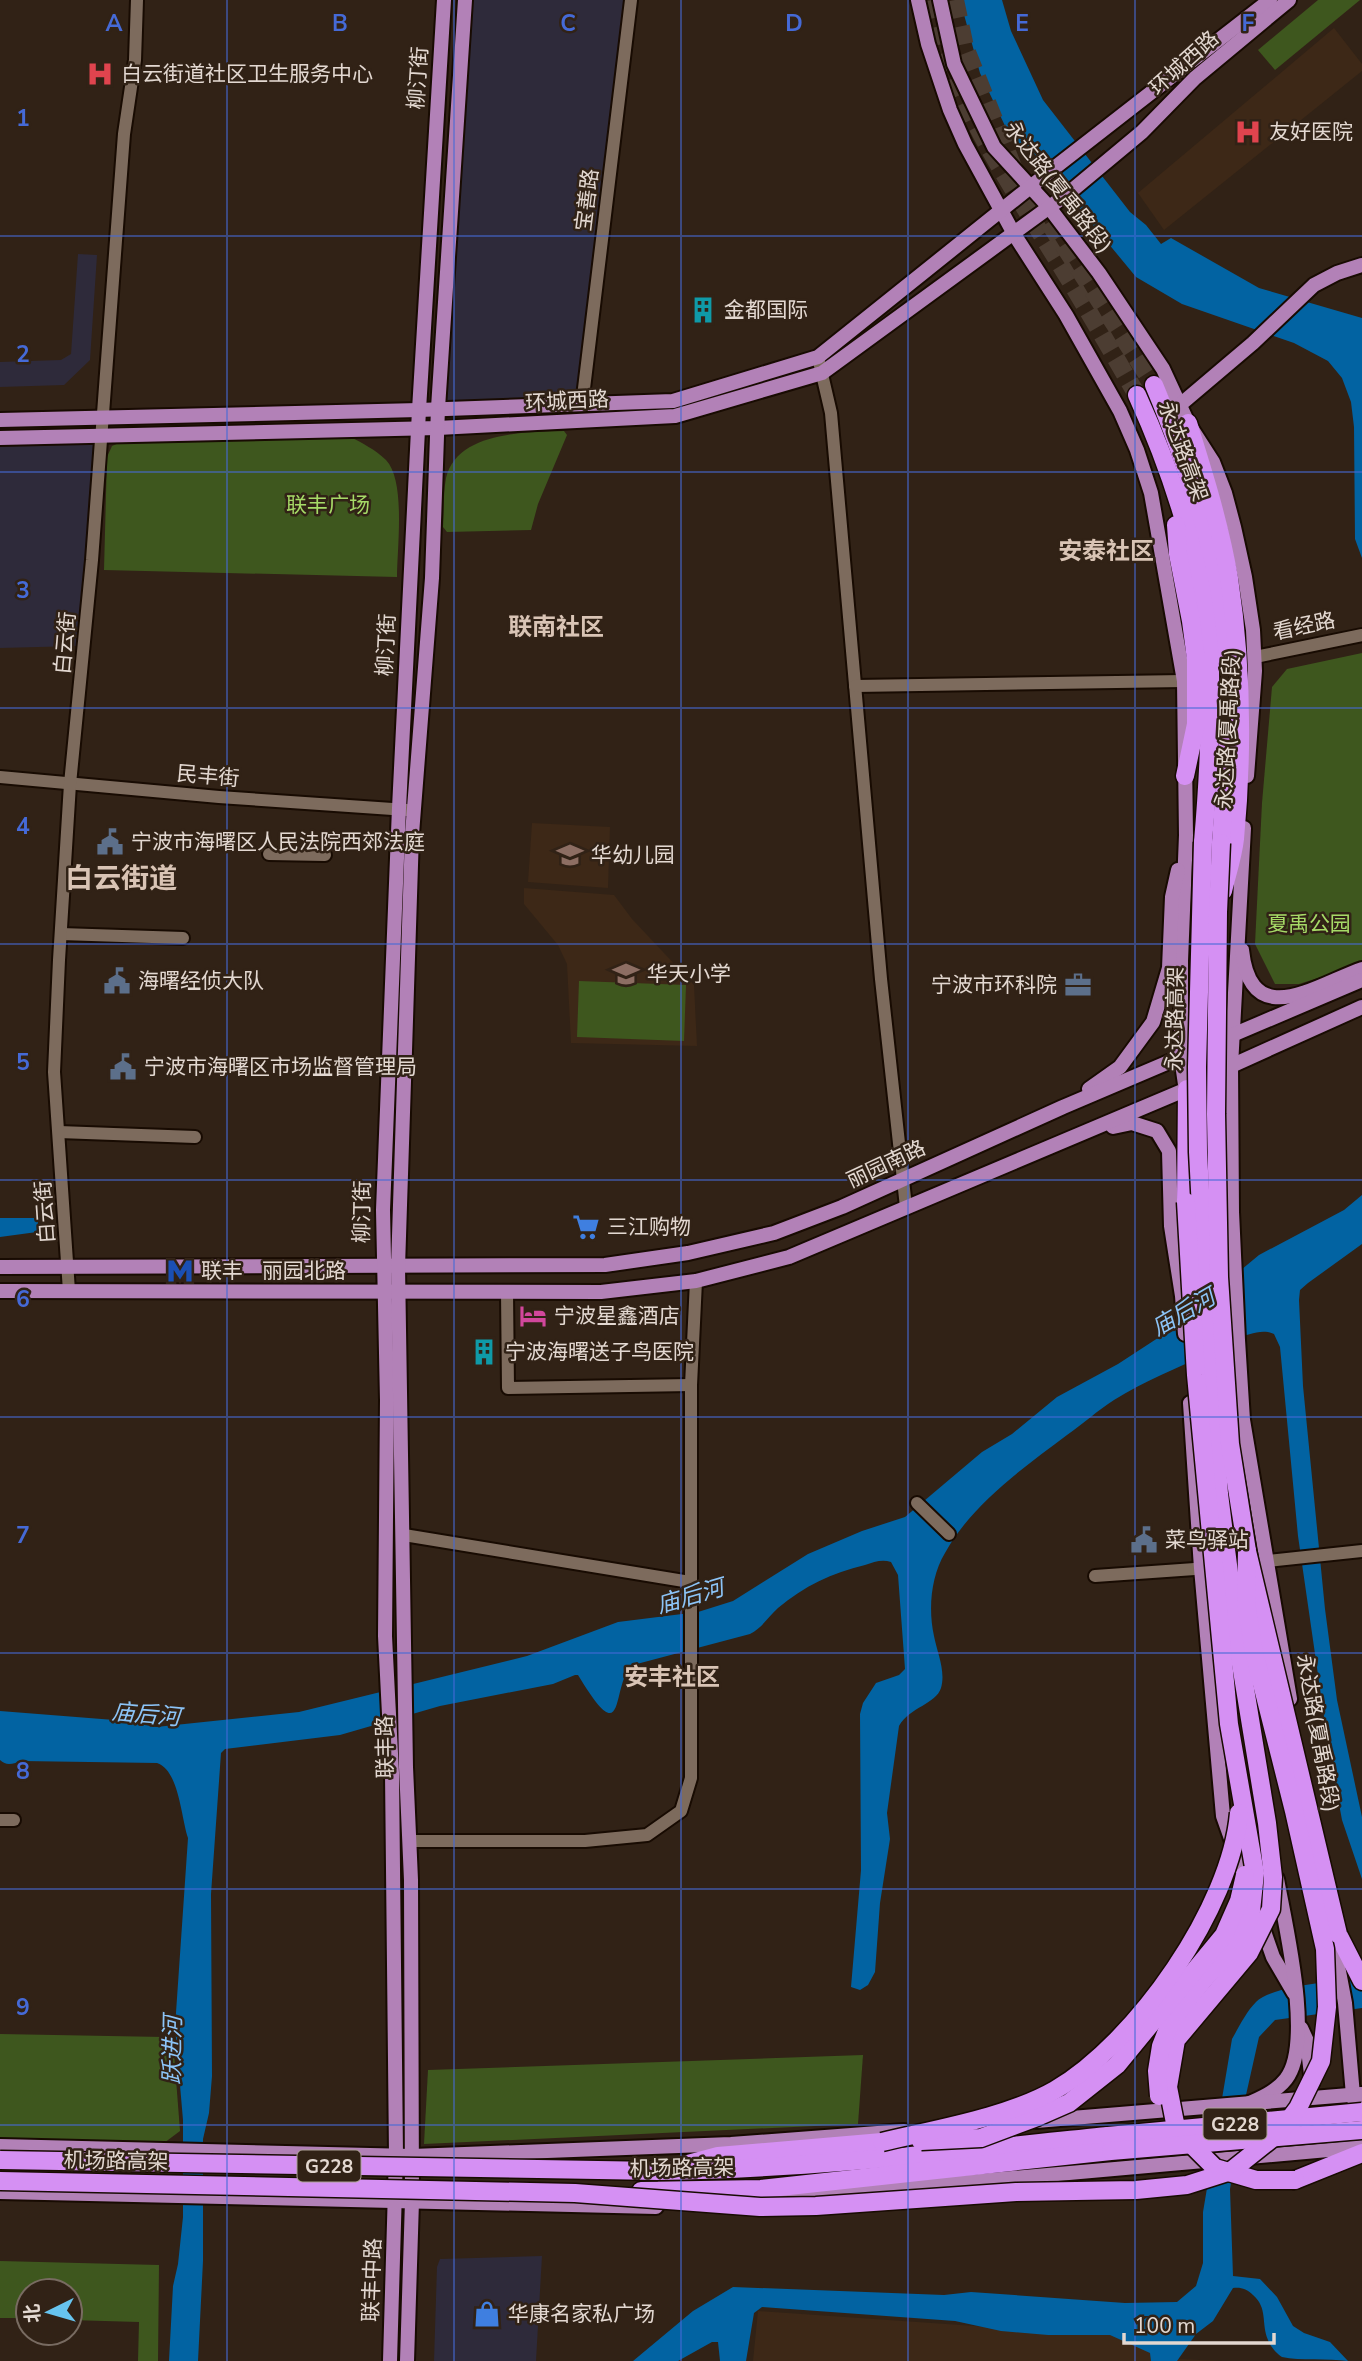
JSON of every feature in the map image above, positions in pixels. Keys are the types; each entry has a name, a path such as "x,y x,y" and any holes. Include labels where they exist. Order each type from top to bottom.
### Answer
{"highway":[{"name":"永达路高架","path":"1154,385 1194,491 1208,546 1228,666 1228,842 1218,912 1216,1114 1219,1277 1230,1444 1247,1551"},
{"name":"永达路高架","path":"1138,395 1170,473 1194,565 1210,665 1209,767 1195,839 1198,1152 1219,1494 1239,1652"},
{"path":"1188,423 1215,514 1229,578 1239,671 1240,733 1228,842"},
{"path":"1170,473 1178,554 1196,659 1196,724 1185,776"},
{"path":"1187,1089 1186,1202 1196,1375 1229,1724 1255,1873 1251,1910 1244,1932 1171,2021 1161,2046 1157,2071 1159,2096 1165,2117 1215,2168 1256,2180 1295,2180 1362,2153"},
{"path":"1247,1551 1338,1934 1362,1981"},
{"path":"575,2193 771,2207 1016,2192 1162,2188 1187,2185 1231,2171 1280,2132 1298,2108 1321,2061 1328,2007 1325,1949 1254,1652 1247,1603 1247,1551"},
{"path":"1188,2141 1175,2123 1168,2087 1176,2040 1250,1953 1271,1909 1273,1877 1267,1823 1239,1652"},
{"path":"882,2142 998,2113 1055,2090 1099,2056 1138,2018 1178,1965 1221,1884 1238,1828 1242,1777 1239,1652"},
{"path":"658,2171 718,2156 882,2142 981,2138 1069,2103 1117,2065 1224,1935 1239,1901 1250,1849"},
{"name":"机场路高架","path":"0,2160 738,2170 839,2163 1362,2112"},
{"name":"机场路高架","path":"0,2181 575,2193 761,2189 1111,2151 1362,2131"}],"main road":[{"name":"柳汀街","path":"383,1292 399,808 419,410 444,0"},
{"name":"柳汀街","path":"399,1291 414,812 432,578 438,408 465,0"},
{"name":"永达路(夏禹路段)","path":"918,0 928,44 950,110 965,144 1014,234 1066,315 1120,411 1137,450 1151,493 1184,681 1185,776 1195,839 1181,961 1181,1057 1187,1089 1204,1399 1223,1566"},
{"name":"永达路(夏禹路段)","path":"940,0 954,64 995,146 1048,206 1107,284 1163,369 1188,423 1213,462 1225,493 1245,577 1255,657 1231,1066 1232,1212 1243,1420 1345,2003 1362,2131"},
{"name":"环城西路","path":"0,420 673,401 818,357 1270,0"},
{"name":"环城西路","path":"0,438 438,429 675,416 822,373 1070,192 1142,132 1195,78 1289,0"},
{"path":"1181,404 1253,343 1314,285 1337,273 1362,265"},
{"path":"1063,1107 1120,1067 1153,1022 1170,968 1172,897 1195,839"},
{"path":"1238,920 1242,957 1248,974 1253,985 1269,997 1290,998 1362,969"},
{"name":"丽园南路","path":"398,1266 605,1265 688,1253 774,1233 842,1207 1063,1107 1362,980"},
{"path":"399,1291 601,1292 696,1281 789,1257 1187,1089 1231,1066 1362,1007"},
{"path":"1074,1136 1132,1123 1157,1131 1169,1151 1171,1226 1182,1296 1223,1816 1273,1957 1295,1989"},
{"name":"丽园北路","path":"0,1267 398,1266"},
{"name":"丽园北路","path":"0,1291 399,1291"},
{"name":"联丰路","path":"399,1291 409,1841 412,2202"},
{"name":"联丰路","path":"383,1292 387,1400 385,1636 392,1773 396,2201"},
{"path":"1223,1566 1299,2024 1292,2069 1285,2080 1261,2098 1244,2105"},
{"path":"1299,2024 1307,2041 1314,2098"},
{"path":"0,2146 412,2156 731,2144 1357,2094"},
{"path":"0,2192 685,2208 1362,2147"},
{"name":"联丰中路","path":"390,2361 396,2201"},
{"name":"联丰中路","path":"407,2361 412,2202"}],"street":[{"name":"白云街","path":"69,1291 54,1072 61,934 70,784 103,418 124,134 135,60 137,0"},
{"name":"宝善路","path":"582,405 631,0"},
{"path":"818,357 831,413 881,979 906,1207"},
{"name":"看经路","path":"1255,657 1362,635"},
{"path":"855,686 1184,681"},
{"name":"民丰街","path":"0,776 219,797 399,808 414,812"},
{"path":"269,854 325,855"},
{"path":"61,934 183,939"},
{"path":"59,1132 195,1137"},
{"path":"409,1841 585,1842 647,1835 681,1811 691,1778 691,1385 696,1281"},
{"path":"507,1292 508,1388 691,1385"},
{"path":"917,1503 949,1534"},
{"path":"404,1535 690,1580"},
{"path":"1095,1576 1202,1569 1362,1551"},
{"path":"0,1820 14,1820"}],"shaded area":[{"path":"468,0 627,0 579,401 442,405"},
{"name":"友好医院","path":"1334,28 1362,64 1362,71 1164,230 1138,193"},
{"path":"78,254 97,255 90,360 64,385 0,387 0,362 61,360 71,354"},
{"path":"0,444 97,444 77,646 0,648"},
{"name":"华幼儿园","path":"532,823 610,827 608,888 528,882"},
{"name":"华天小学","path":"524,888 614,895 632,919 694,985 697,1046 571,1043 567,964 558,945 524,904"},
{"name":"华康名家私广场","path":"542,2256 536,2361 434,2361 437,2267 440,2259"},
{"path":"758,2311 1048,2331 1111,2331 1177,2359 1222,2361 753,2361"}],"green space":[{"path":"1318,0 1360,0 1275,70 1258,50"},
{"path":"564,431 567,435 538,504 531,530 447,532 443,527 446,478 453,463 464,451 495,437"},
{"name":"联丰广场","path":"349,436 378,453 392,470 398,499 397,577 104,570 107,457 112,446 121,442"},
{"name":"夏禹公园","path":"1362,653 1362,964 1299,984 1275,984 1255,944 1262,803 1272,687 1287,669"},
{"path":"579,981 686,985 684,1041 577,1037"},
{"path":"0,2034 164,2037 173,2040 180,2131 164,2143 0,2141"},
{"path":"863,2055 858,2124 424,2144 428,2070"},
{"path":"0,2261 159,2265 158,2361 138,2361 139,2322 84,2320 84,2277 14,2277 14,2318 0,2318"}],"water":[{"path":"960,0 1002,0 1011,31 1043,100 1130,212 1146,225 1161,244 1171,238 1259,288 1362,318 1362,558 1355,539 1354,427 1351,402 1342,378 1328,361 1294,343 1182,304 1136,277 1032,151 1022,152 1015,147 980,73"},
{"path":"1362,1195 1362,1244 1300,1290 1299,1300 1303,1386 1325,1609 1337,1700 1362,1817 1362,1879 1342,1820 1328,1744 1298,1536 1280,1347 1274,1334 1259,1332 1241,1337 1125,1393 1108,1404 1000,1488 969,1519 945,1553 934,1582 931,1604 932,1626 942,1668 941,1688 934,1698 910,1714 899,1726 887,1813 890,1839 880,1903 875,1972 868,1985 860,1990 851,1987 861,1870 860,1714 863,1703 876,1683 899,1675 905,1669 898,1575 891,1562 875,1562 819,1581 788,1600 750,1634 633,1665 626,1674 616,1708 611,1713 604,1711 578,1675 575,1675 553,1684 440,1706 340,1735 225,1749 221,1753 211,1894 212,2076 209,2113 203,2139 203,2261 198,2361 169,2361 173,2286 183,2217 183,2120 175,2027 188,1838 178,1795 170,1775 157,1763 5,1763 0,1760 0,1711 127,1721 156,1727 299,1712 527,1656 618,1622 698,1612 733,1601 808,1554 862,1531 905,1517 982,1452 1012,1434 1057,1397 1118,1364 1164,1334 1259,1255 1344,1210"},
{"path":"0,1218 35,1218 38,1222 37,1232 0,1237"},
{"path":"1362,1977 1362,2008 1275,2020 1259,2037 1230,2189 1233,2276 1260,2279 1277,2297 1293,2326 1330,2342 1348,2361 1282,2357 1269,2342 1258,2300 1246,2290 1233,2288 1213,2321 1196,2334 1177,2361 1151,2361 1150,2353 1110,2335 1048,2335 1001,2331 955,2321 762,2307 754,2313 746,2361 720,2361 718,2342 712,2342 678,2361 633,2361 693,2311 733,2287 944,2295 971,2292 1125,2303 1177,2302 1196,2286 1203,2263 1203,2212 1232,2039 1249,2010 1264,1996 1306,1985"}],"tunnel":[{"path":"932,0 950,65 976,125 1137,395"},
{"path":"955,0 965,47 1013,167 1154,385"}],"place":[{"name":"白云街道社区卫生服务中心","path":"100,74"},
{"name":"友好医院","path":"1248,132"},
{"name":"金都国际","path":"703,310"},
{"name":"宁波市海曙区人民法院西郊法庭","path":"110,842"},
{"name":"华幼儿园","path":"570,855"},
{"name":"华天小学","path":"626,974"},
{"name":"海曙经侦大队","path":"117,981"},
{"name":"宁波市环科院","path":"1078,985"},
{"name":"宁波市海曙区市场监督管理局","path":"123,1067"},
{"name":"三江购物","path":"586,1227"},
{"name":"联丰","path":"180,1271"},
{"name":"宁波星鑫酒店","path":"533,1316"},
{"name":"宁波海曙送子鸟医院","path":"484,1352"},
{"name":"菜鸟驿站","path":"1144,1540"},
{"name":"华康名家私广场","path":"487,2314"}],"district":[{"name":"安泰社区","path":"1106,551"},
{"name":"联南社区","path":"556,627"},
{"name":"白云街道","path":"121,878"},
{"name":"安丰社区","path":"672,1677"}],"water label":[{"name":"庙后河","path":"1183,1312"},
{"name":"庙后河","path":"690,1596"},
{"name":"庙后河","path":"146,1714"},
{"name":"跃进河","path":"172,2050"}]}
